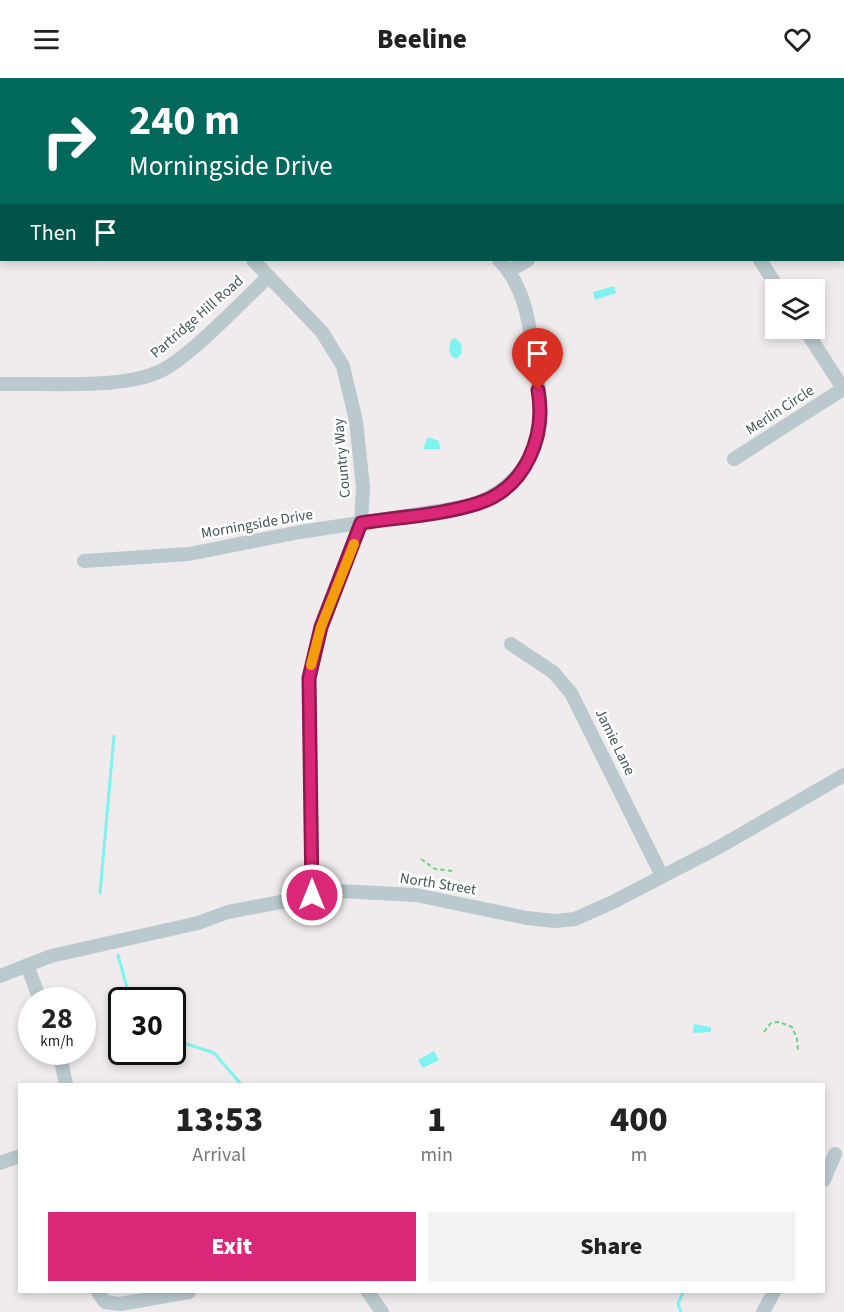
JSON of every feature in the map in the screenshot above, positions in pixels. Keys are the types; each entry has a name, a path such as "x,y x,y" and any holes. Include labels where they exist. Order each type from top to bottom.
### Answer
{"street":[{"name":"Country Way","path":"254,261 322,332 343,366 357,431 363,487 361,523 321,627 309,678 312,895"},
{"name":"Morningside Drive","path":"84,561 189,554 480,503 503,489 525,465 537,438 541,408 529,319 517,284 500,261"},
{"path":"509,271 526,261"},
{"path":"761,261 772,279"},
{"name":"Partridge Hill Road","path":"0,384 113,382 157,373 179,359 268,277"},
{"path":"811,339 844,389"},
{"name":"Merlin Circle","path":"734,459 844,389"},
{"name":"Jamie Lane","path":"511,644 553,672 571,693 662,876"},
{"name":"North Street","path":"0,976 51,956 198,922 228,912 339,891 416,894 555,921 575,919 596,911 721,846 844,775"},
{"path":"27,965 35,987"},
{"path":"62,1065 66,1083"},
{"path":"825,1177 834,1154"},
{"path":"0,1163 18,1157"},
{"path":"101,1296 120,1304 183,1293"},
{"path":"369,1293 382,1312"},
{"path":"763,1312 773,1293"}],"path":[{"path":"421,859 435,869 453,871"},
{"path":"764,1032 771,1023 779,1022 792,1027 797,1039 798,1051"}],"water":[{"path":"614,286 616,293 595,300 593,292"},
{"path":"455,338 461,343 462,353 457,359 452,357 449,350 451,340"},
{"path":"428,437 439,441 440,449 423,449"},
{"path":"694,1024 711,1027 711,1032 693,1033"},
{"path":"434,1051 439,1060 423,1068 418,1060"}],"waterway":[{"path":"100,893 114,736"},
{"path":"118,955 127,987"},
{"path":"186,1044 214,1053 240,1083"},
{"path":"681,1312 678,1304 683,1293"}],"slow traffic":[{"path":"311,665 321,627 354,544"}],"route":[{"path":"312,895 309,678 321,627 361,523 480,503 503,489 520,473 534,447 541,418 538,390"}]}
